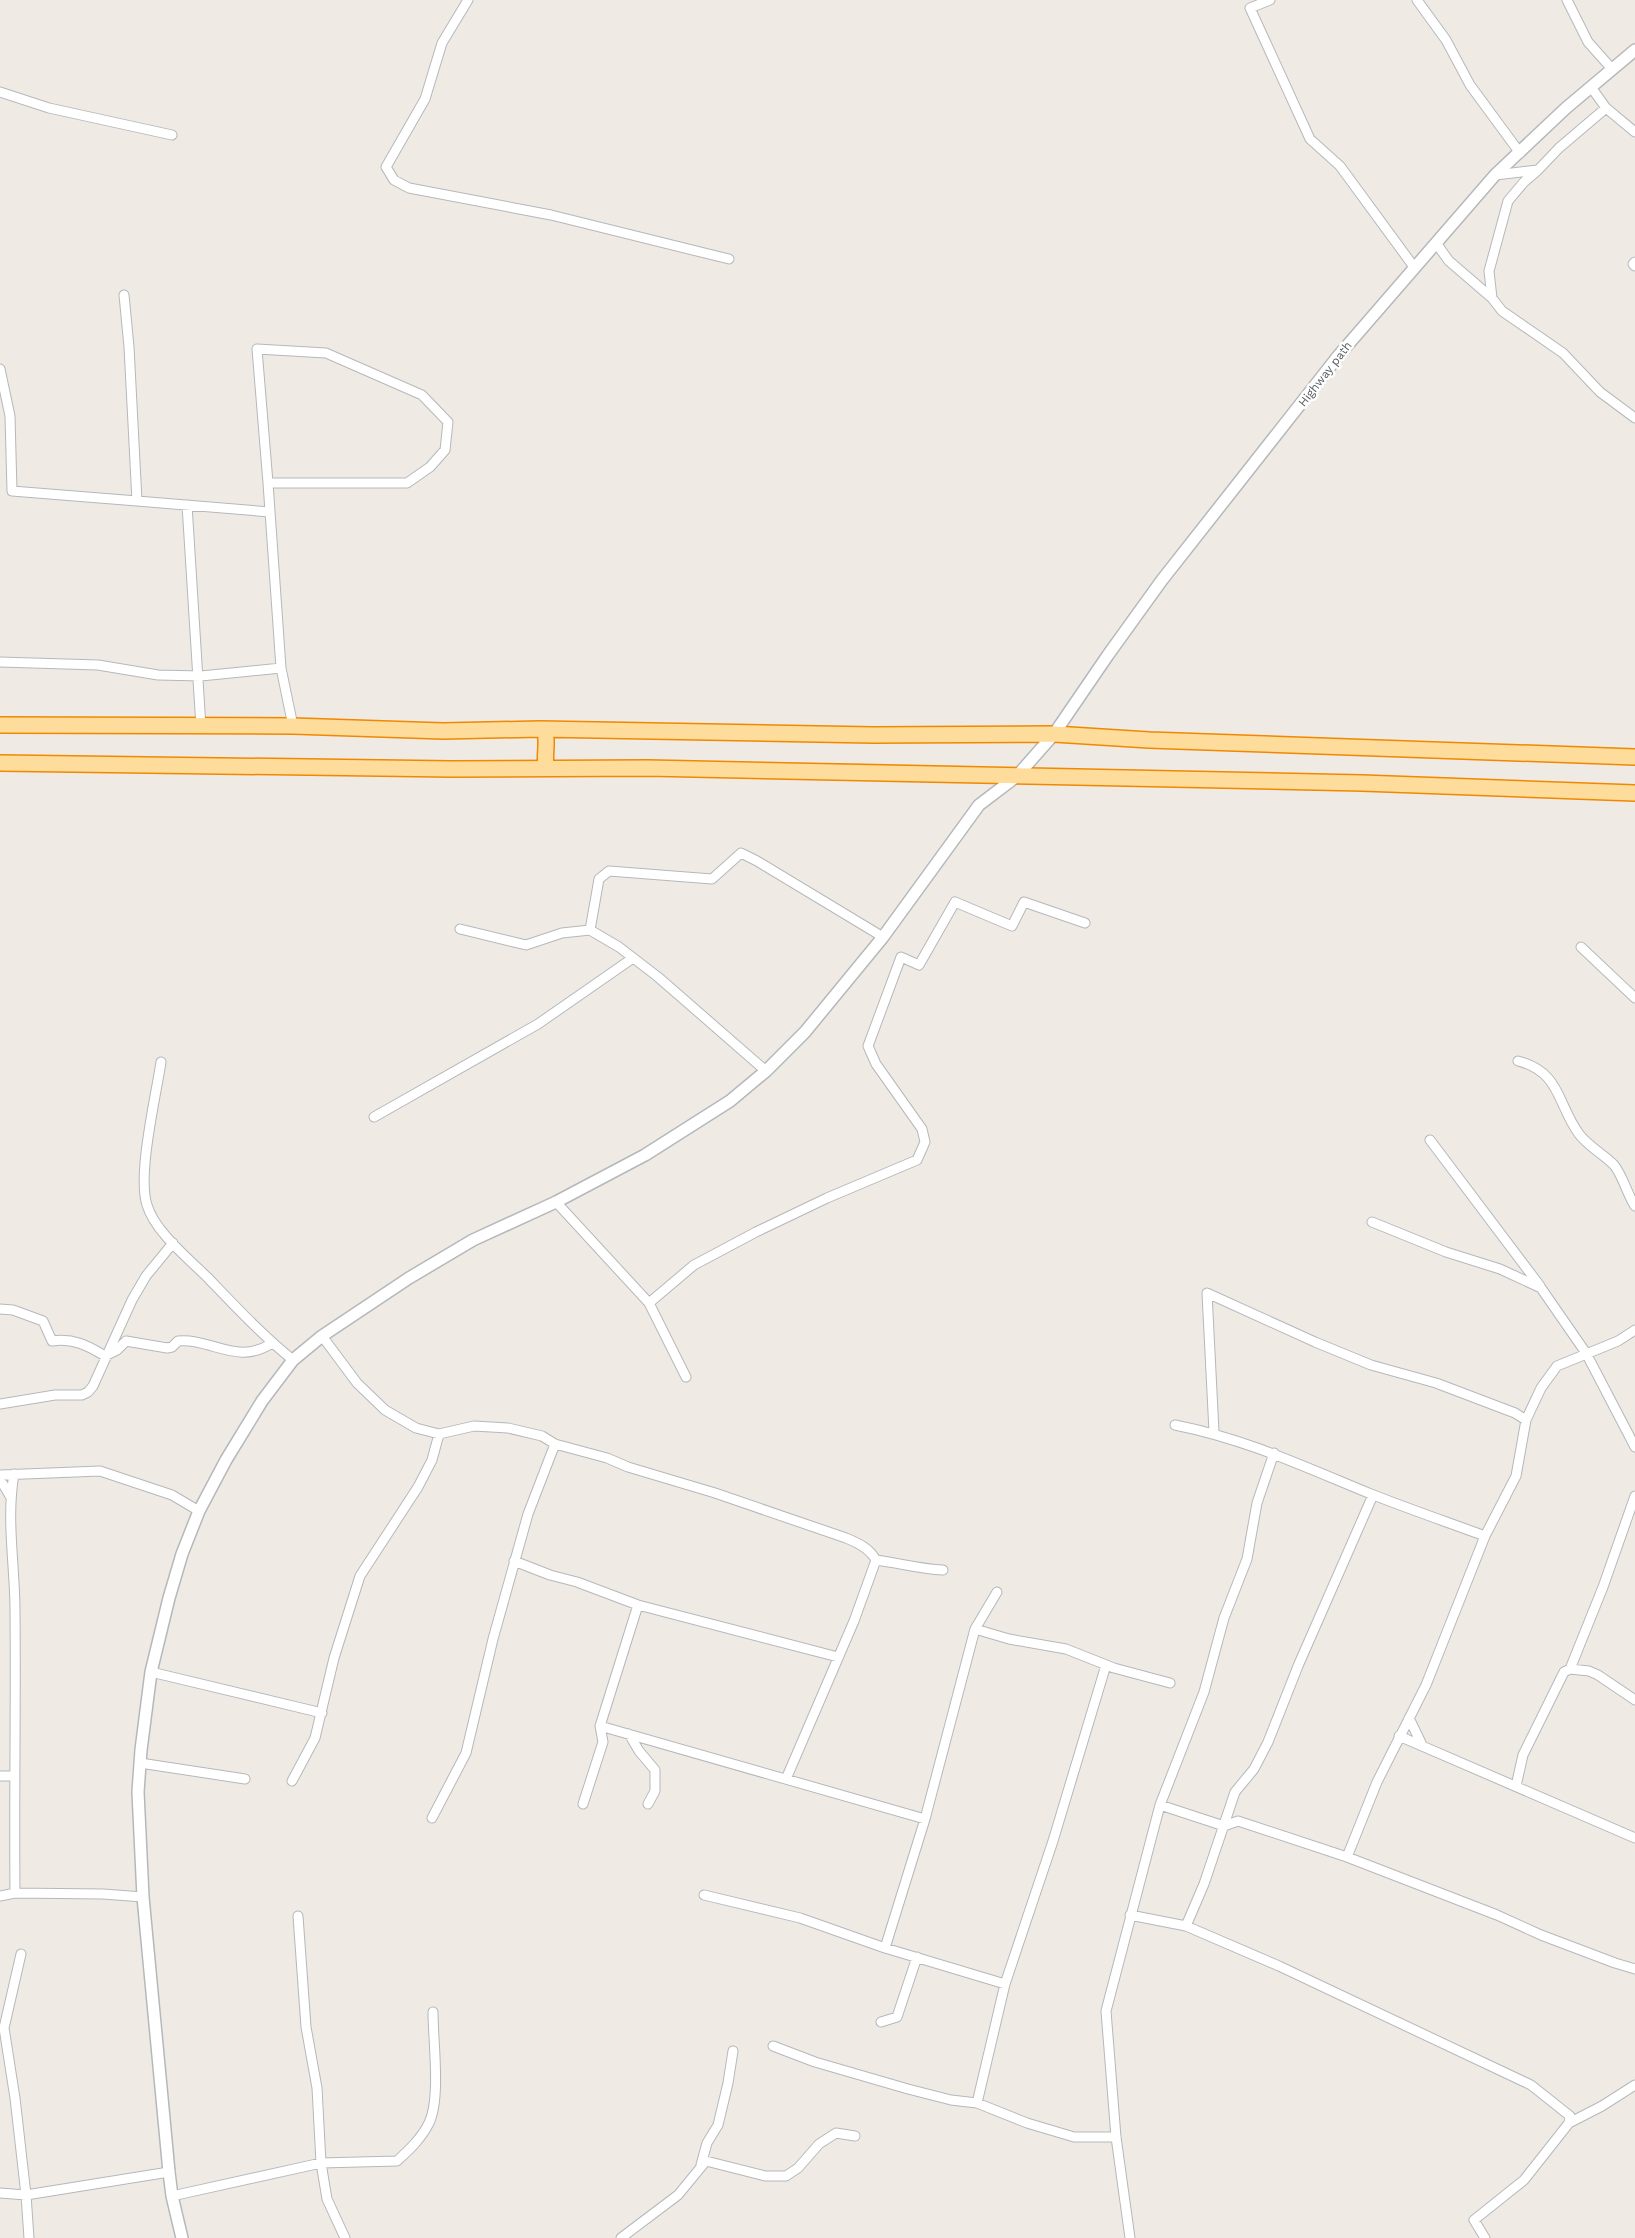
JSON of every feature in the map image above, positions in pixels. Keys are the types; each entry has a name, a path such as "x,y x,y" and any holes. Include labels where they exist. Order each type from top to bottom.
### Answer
{"highway":[{"path":"0,725 293,726 443,731 540,729 872,735 1054,734 1149,740 1635,757"},
{"path":"540,729 545,730 547,737 544,757 546,768"},
{"path":"0,763 452,769 648,768 1362,783 1635,793"}],"street":[{"path":"468,0 442,43 425,100 386,167 394,180 409,188 551,215 729,259"},
{"path":"1270,0 1250,8 1310,139 1340,166 1414,267"},
{"path":"1416,0 1446,40 1470,85 1520,153"},
{"path":"1567,0 1588,42 1612,69"},
{"name":"Highway path","path":"182,2238 172,2196 169,2172 143,1897 138,1792 140,1763 151,1672 182,1554 199,1511 248,1423 293,1360 322,1336 410,1278 473,1240 556,1202 645,1155 730,1101 766,1071 805,1032 883,937 979,805 1017,776 1054,734 1162,580 1338,355 1495,175 1591,87 1635,50"},
{"path":"1591,87 1606,108 1635,132"},
{"path":"0,92 49,108 172,135"},
{"path":"1492,298 1489,271 1508,201 1524,182 1606,108"},
{"path":"1495,175 1538,170"},
{"path":"1436,243 1449,261 1492,298 1502,311 1563,353 1600,392 1635,418"},
{"path":"1635,262 1633,264 1635,266"},
{"path":"124,295 129,348 137,501"},
{"path":"268,483 407,483 430,467 445,450 448,422 422,395 326,353 257,349 281,668 293,726"},
{"path":"0,369 10,416 12,491 270,512"},
{"path":"187,505 201,726"},
{"path":"0,662 98,665 158,675 199,676 281,668"},
{"path":"590,930 599,879 609,871 712,879 741,853 757,860 883,937"},
{"path":"649,1304 694,1266 756,1232 827,1198 917,1160 925,1142 922,1129 876,1064 868,1046 901,957 919,965 955,902 1012,926 1024,902 1085,922"},
{"path":"460,929 526,945 562,933 590,930 619,947 633,958 766,1071"},
{"path":"1581,947 1635,998"},
{"path":"374,1117 538,1024 633,958"},
{"path":"1518,1061 1529,1064 1543,1072 1557,1088 1580,1135 1615,1167 1635,1206"},
{"path":"161,1062 146,1156 144,1185 147,1206 157,1223 173,1243 272,1343 293,1360"},
{"path":"1430,1140 1542,1288 1586,1353 1635,1446"},
{"path":"556,1202 649,1304 686,1377"},
{"path":"1372,1222 1446,1252 1500,1269 1542,1288"},
{"path":"0,1404 55,1395 82,1395 88,1392 93,1386 105,1356 146,1276 173,1243"},
{"path":"1214,1432 1207,1293 1371,1365 1436,1383 1515,1413 1526,1420"},
{"path":"0,1309 13,1310 43,1321 52,1341 73,1340 87,1345 105,1356"},
{"path":"1347,1857 1377,1782 1426,1685 1485,1536 1516,1476 1526,1420 1541,1388 1557,1366 1618,1341 1635,1330"},
{"path":"322,1336 357,1383 385,1410 416,1428 439,1434 474,1426 508,1428 542,1436 555,1444 607,1458 628,1467 714,1493 846,1538 860,1544 872,1553 876,1560 854,1621 786,1779"},
{"path":"105,1356 117,1350 126,1341 166,1348 172,1347 178,1341 190,1340 230,1350 246,1351 259,1351 272,1343"},
{"path":"1175,1425 1214,1432 1274,1453 1373,1495 1485,1536"},
{"path":"292,1781 310,1752 322,1713 334,1658 360,1576 418,1487 432,1460 439,1434"},
{"path":"432,1818 466,1753 493,1639 514,1562 528,1514 555,1444"},
{"path":"1130,2238 1116,2137 1106,2011 1160,1805 1204,1692 1224,1618 1247,1559 1257,1503 1274,1453"},
{"path":"0,1475 100,1470 172,1495 199,1511"},
{"path":"14,1474 10,1496 16,1624 15,1893"},
{"path":"0,1483 3,1484 10,1496"},
{"path":"1186,1926 1204,1884 1235,1792 1254,1770 1268,1742 1298,1666 1373,1495"},
{"path":"1570,1669 1603,1587 1635,1496"},
{"path":"876,1560 896,1562 920,1569 943,1570"},
{"path":"514,1562 577,1582 638,1605 838,1657"},
{"path":"885,1948 925,1819 976,1629 997,1592"},
{"path":"584,1804 603,1742 600,1726 638,1605"},
{"path":"976,1629 1009,1639 1066,1649 1106,1665 1170,1683"},
{"path":"977,2103 1004,1984 1053,1841 1106,1665"},
{"path":"1516,1786 1523,1755 1544,1716 1564,1672 1570,1669 1589,1671 1635,1700"},
{"path":"151,1672 322,1713"},
{"path":"1409,1718 1422,1746"},
{"path":"600,1726 925,1819"},
{"path":"629,1734 639,1751 655,1770 655,1791 648,1804"},
{"path":"1399,1736 1635,1838"},
{"path":"140,1763 245,1779"},
{"path":"0,1776 14,1776"},
{"path":"1160,1805 1224,1826 1238,1821 1347,1857 1497,1915 1541,1935 1635,1969"},
{"path":"0,1896 15,1893 143,1897"},
{"path":"704,1895 800,1918 885,1948 1004,1984"},
{"path":"1130,1915 1186,1926 1279,1966 1531,2085 1570,2116 1569,2123"},
{"path":"298,1916 306,2027 317,2088 321,2163 327,2199 345,2238"},
{"path":"21,1954 4,2028 15,2098 29,2238"},
{"path":"881,2022 897,2017 917,1957"},
{"path":"172,2196 321,2163 396,2161 420,2138 430,2122 435,2096 432,2012"},
{"path":"773,2046 815,2062 908,2089 951,2100 977,2103 1027,2123 1074,2137 1116,2137"},
{"path":"700,2168 707,2143 718,2125 733,2051"},
{"path":"1484,2238 1474,2220 1524,2180 1569,2123 1602,2106 1635,2085"},
{"path":"621,2238 678,2195 706,2161 765,2176 786,2176 798,2168 819,2144 836,2133 855,2136"},
{"path":"0,2193 26,2195 169,2172"}]}
